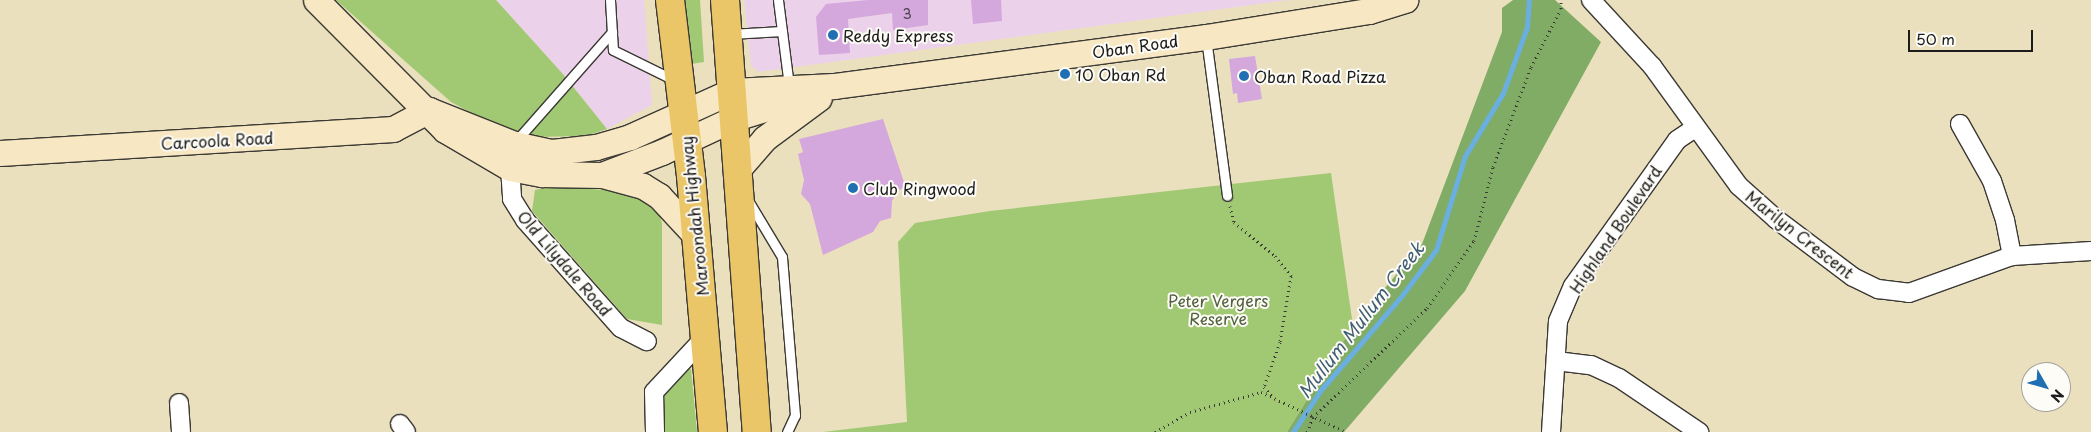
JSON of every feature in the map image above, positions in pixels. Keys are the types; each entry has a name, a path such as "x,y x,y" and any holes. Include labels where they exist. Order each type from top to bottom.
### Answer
{"highway":[{"name":"Maroondah Highway","path":"670,0 682,113 687,140 707,336 713,432"},
{"path":"725,0 757,432"}],"main road":[{"path":"316,0 429,110 512,156 573,176 602,175 643,186 659,196 696,236"},
{"name":"Oban Road","path":"682,113 732,91 789,86 834,86 1206,36 1369,11 1405,0"},
{"path":"738,177 766,138 834,86"},
{"name":"Oban Road","path":"687,140 735,118 834,86"},
{"name":"Carcoola Road","path":"0,153 393,129 429,110"},
{"path":"512,156 596,147 630,137 682,113"},
{"path":"602,175 687,140"}],"street":[{"name":"Marilyn Crescent","path":"1591,0 1652,66 1695,128 1739,186 1776,219 1853,277 1878,289 1909,293 2012,256 2091,251"},
{"path":"1960,124 1992,181 2005,220 2012,256"},
{"name":"Highland Boulevard","path":"1551,432 1558,321 1573,286 1677,140 1695,128"},
{"name":"Old Lilydale Road","path":"512,156 512,199 525,220 622,328 647,341"},
{"path":"655,432 654,392 707,336"},
{"path":"1556,361 1591,365 1619,378 1699,432"},
{"path":"179,403 181,432"}],"lane":[{"path":"610,0 613,50 679,82"},
{"path":"778,0 789,86"},
{"path":"728,35 782,31"},
{"path":"512,156 612,32"},
{"path":"1206,36 1228,196"},
{"path":"738,177 782,257 795,415 787,432"}],"path":[{"path":"1308,432 1313,417 1427,308 1474,242 1493,166 1531,67 1561,9 1561,0"},
{"path":"1228,196 1234,222 1275,256 1291,276 1280,342 1264,387 1273,397"},
{"path":"1155,432 1199,410 1261,392 1346,432"}],"shaded area":[{"path":"496,0 644,0 652,105 607,129 562,73"},
{"path":"744,0 1289,0 759,72 751,66"}],"green space":[{"path":"336,0 496,0 562,73 607,129 586,136 533,137 484,120 451,102"},
{"path":"684,0 700,0 704,62 691,64"},
{"path":"1513,0 1555,0 1601,42 1465,291 1344,432 1287,432 1353,326 1422,244 1502,32 1502,8"},
{"name":"Peter Vergers Reserve","path":"1331,173 1353,326 1287,432 823,432 907,422 898,242 915,223 990,211"},
{"path":"552,186 632,192 657,207 662,223 662,325 627,319 532,211 535,190"},
{"path":"686,368 691,369 697,432 665,432 664,388"}],"building":[{"path":"868,0 928,0 928,25 893,30 892,13 848,19 850,53 819,55 816,17 826,4"},
{"path":"971,0 1001,0 1002,21 973,24"},
{"name":"Oban Road Pizza","path":"1255,56 1262,99 1238,103 1237,93 1233,94 1229,59"},
{"name":"Club Ringwood","path":"883,119 906,188 898,190 892,201 891,218 880,221 873,232 823,255 810,204 801,194 804,180 798,154 803,152 799,139"}],"waterway":[{"name":"Mullum Mullum Creek","path":"1293,432 1320,391 1403,294 1436,250 1465,156 1503,93 1527,27 1529,0"}],"place":[{"name":"Reddy Express","path":"833,35"},
{"name":"10 Oban Rd","path":"1065,74"},
{"name":"Oban Road Pizza","path":"1244,76"},
{"name":"Club Ringwood","path":"853,188"}]}
